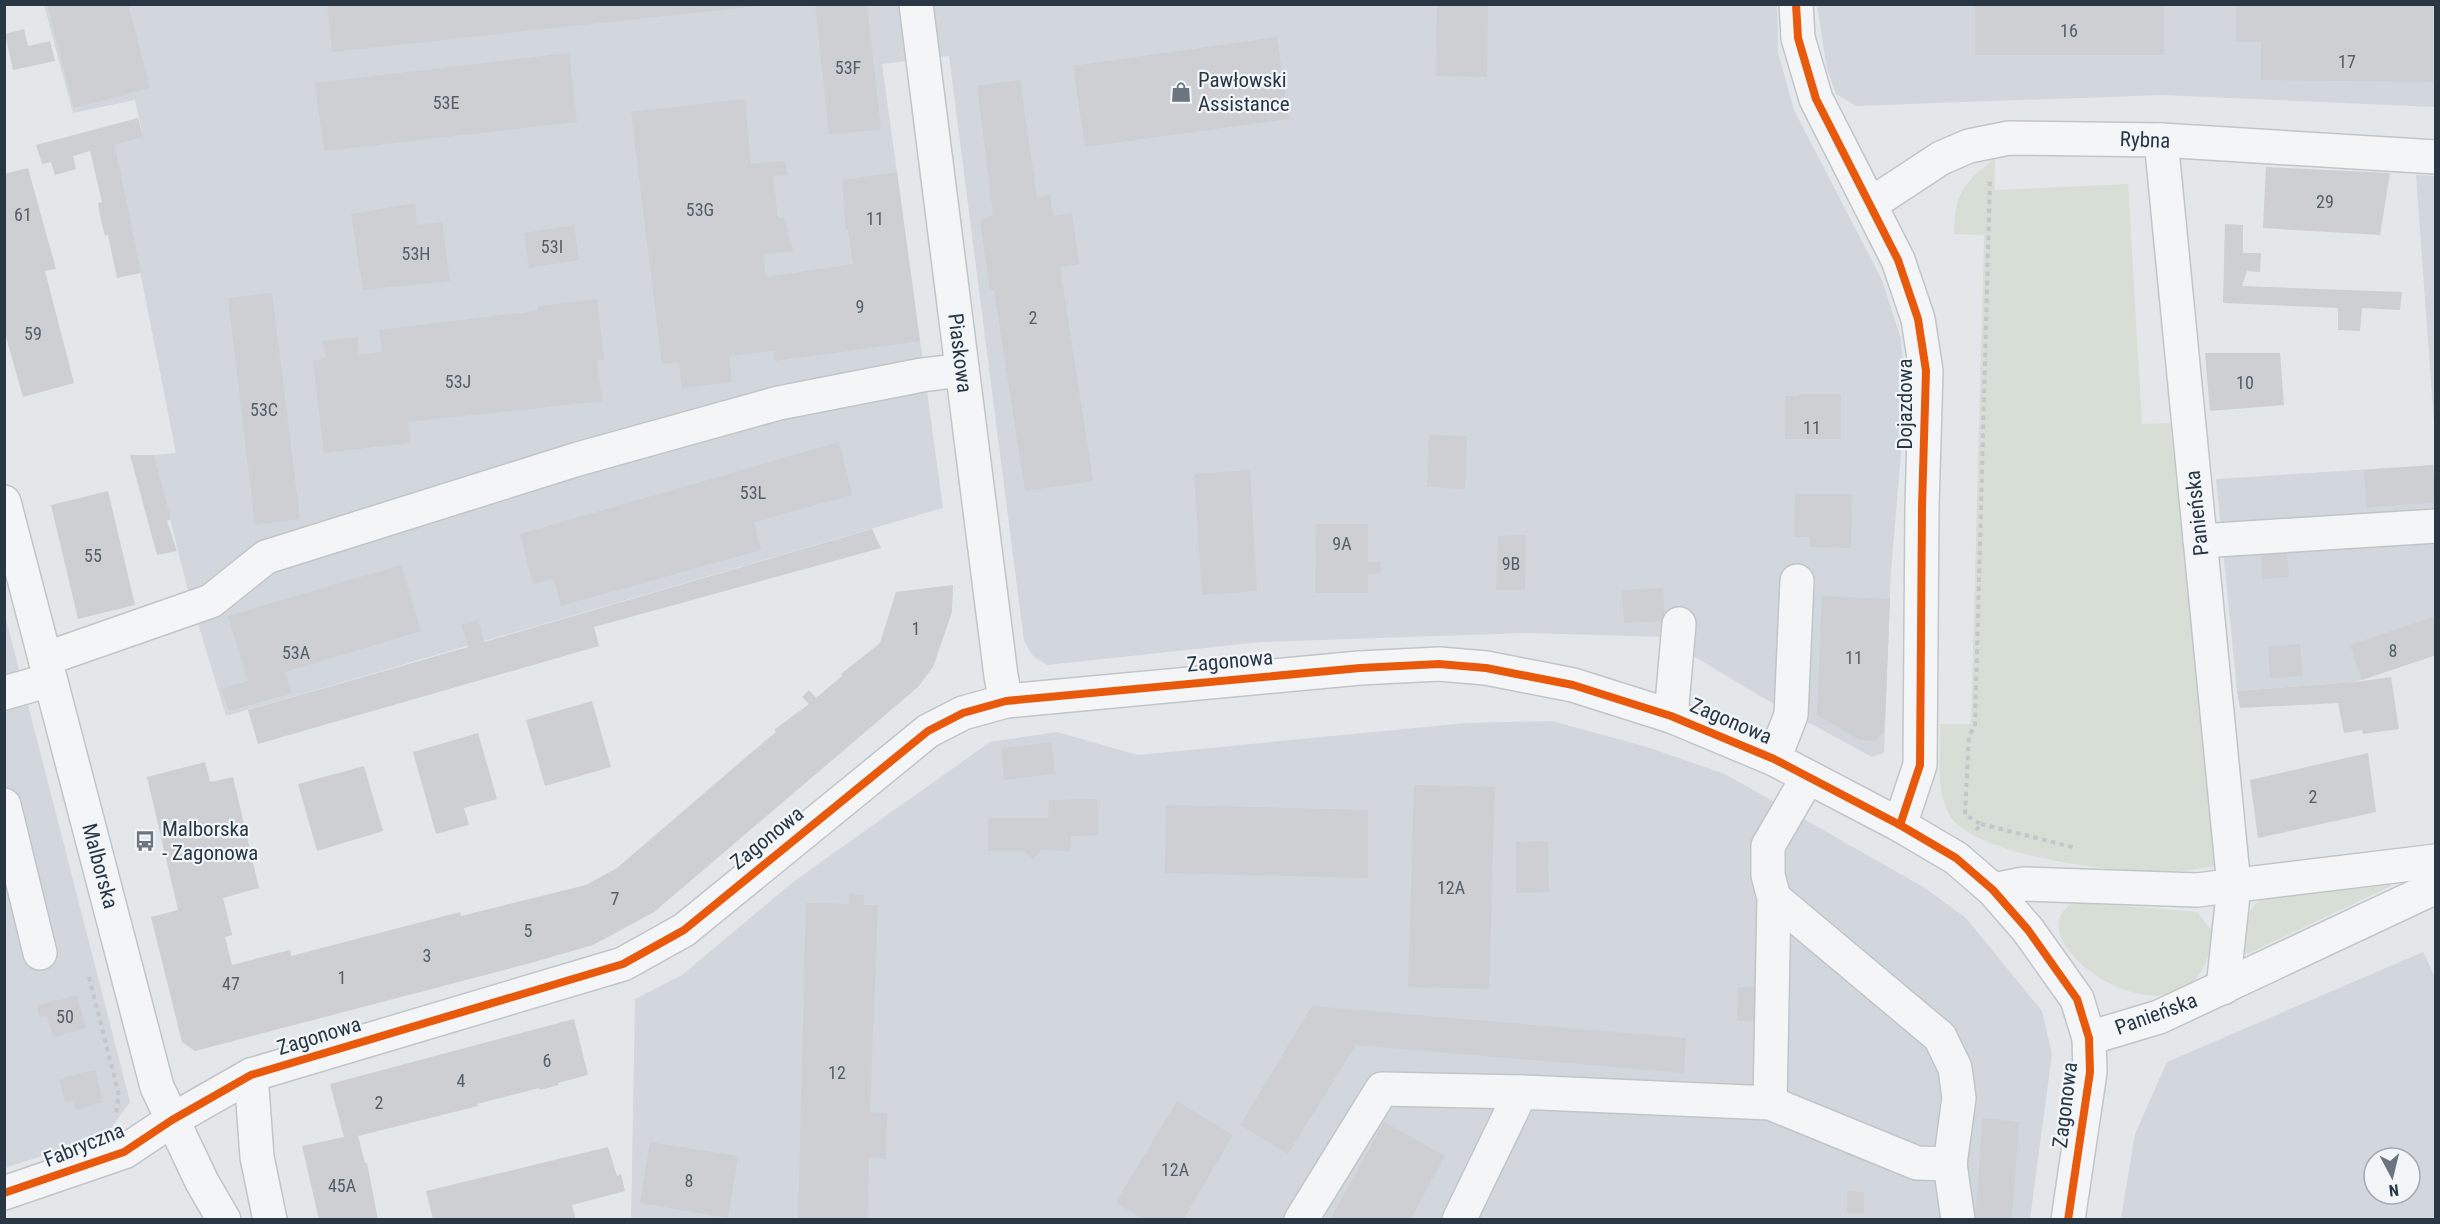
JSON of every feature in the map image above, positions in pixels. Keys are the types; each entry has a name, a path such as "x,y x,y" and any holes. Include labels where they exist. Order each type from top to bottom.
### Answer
{"street":[{"name":"Piaskowa","path":"916,4 1006,701"},
{"name":"Dojazdowa","path":"1796,4 1798,38 1816,99 1898,261 1918,319 1926,371 1920,765 1900,825"},
{"name":"Rybna","path":"1871,204 1941,158 1969,146 2008,138 2161,140 2436,157"},
{"name":"Panieńska","path":"2161,140 2234,886 2223,988"},
{"path":"4,693 48,670 211,601 266,557 578,459 768,406 911,377 962,370"},
{"name":"Malborska","path":"4,502 157,1086 224,1220"},
{"path":"2200,541 2436,526"},
{"path":"1774,759 1791,715 1797,581"},
{"path":"1671,716 1679,624"},
{"name":"Zagonowa","path":"172,1120 251,1075 623,964 684,930 928,731 963,713 1006,701 1324,671 1439,664 1532,676 1573,685 1671,716 1774,759 1900,825 1956,858 1993,890 2028,930 2077,999 2089,1038 2090,1072 2068,1220"},
{"path":"1770,1103 1774,898 1768,875 1768,846 1808,777"},
{"path":"4,805 40,953"},
{"path":"1993,890 2024,884 2197,890 2436,861"},
{"name":"Panieńska","path":"2089,1038 2159,1017 2436,887"},
{"path":"1774,898 1940,1037 1955,1068 1959,1098 1950,1164 1958,1220"},
{"path":"251,1075 256,1157 270,1220"},
{"path":"1301,1220 1382,1089 1521,1092 1770,1103 1917,1163 1950,1164"},
{"path":"1459,1220 1521,1092"},
{"name":"Fabryczna","path":"4,1193 124,1152 172,1120"}],"path":[{"path":"1956,858 1981,824 1965,814 1969,736 1975,726 1991,142"}],"shaded area":[{"path":"44,5 1777,5 1778,52 1794,110 1882,280 1901,339 1906,393 1891,572 1884,753 1872,757 1760,696 1662,637 1529,633 1261,642 1047,665 1033,656 1024,641 949,56 882,64 943,508 226,716 187,587 154,455 176,453 115,145 143,137 135,100 73,113"},
{"path":"1817,5 2435,5 2435,107 2162,95 1856,106 1836,94 1827,69"},
{"path":"1995,160 1995,190 2128,184 2142,424 2170,423 2218,866 2174,872 2146,872 2050,860 2016,852 1986,841 1963,829 1949,814 1945,804 1940,782 1940,724 1971,724 1984,235 1954,234 1954,221 1958,200 1967,183"},
{"path":"2416,175 2435,176 2435,438"},
{"path":"2435,465 2435,655 2355,682 2237,691 2216,479"},
{"path":"4,611 130,1102 106,1135 5,1168"},
{"path":"1552,721 1647,747 1725,774 1925,888 1966,918 2042,1011 2052,1054 2030,1219 631,1220 635,999 682,975 793,882 990,742 1057,732 1138,755 1466,723"},
{"path":"2387,882 2391,886 2249,953 2241,954 2250,913 2254,906 2268,897"},
{"path":"2076,902 2197,912 2215,935 2202,971 2187,987 2163,995 2136,993 2110,983 2086,968 2069,951 2059,932 2061,915"},
{"path":"2423,952 2435,977 2435,1219 2121,1219 2135,1134 2167,1062"}],"building":[{"path":"47,4 128,4 150,88 74,108"},
{"path":"327,4 758,4 758,6 332,52"},
{"path":"815,4 867,4 881,129 829,135"},
{"path":"1437,4 1488,4 1487,77 1436,76"},
{"path":"1975,4 2164,4 2164,55 1975,55"},
{"path":"2236,4 2433,4 2433,82 2261,80 2261,42 2236,42"},
{"path":"24,29 28,46 50,41 55,61 13,70 5,34"},
{"name":"Pawłowski Assistance","path":"1277,37 1289,119 1085,147 1073,66"},
{"path":"569,53 577,122 324,151 315,83"},
{"path":"1020,80 1037,197 1050,195 1053,216 1072,213 1079,264 1060,267 1093,481 1025,491 994,290 990,290 980,221 993,215 977,86"},
{"path":"745,99 751,164 785,161 787,175 773,176 778,218 784,217 793,251 763,254 766,277 853,264 848,230 846,230 842,180 897,172 920,341 775,361 774,351 729,356 732,382 682,388 679,362 662,364 631,112"},
{"path":"138,118 143,137 115,145 141,273 117,278 108,235 105,236 101,220 98,203 102,202 90,151 73,156 76,169 55,175 51,162 42,164 36,145"},
{"path":"2266,167 2390,173 2380,235 2263,228"},
{"path":"28,168 56,269 45,271 74,383 23,397 4,330 4,174"},
{"path":"415,203 417,225 442,222 450,281 363,290 351,214"},
{"path":"2225,224 2243,225 2243,253 2261,253 2260,272 2247,271 2242,286 2402,292 2400,310 2362,308 2360,331 2338,330 2338,308 2223,303"},
{"path":"574,225 579,260 529,268 524,233"},
{"path":"272,293 300,519 255,525 228,298"},
{"path":"597,299 604,359 597,361 602,401 408,422 410,443 324,453 313,361 326,358 323,341 358,337 359,355 382,352 379,330 538,311 538,306"},
{"path":"2205,353 2280,353 2284,405 2210,411"},
{"path":"1798,394 1841,394 1841,439 1785,439 1785,396 1798,396"},
{"path":"1429,435 1467,436 1465,489 1427,487"},
{"path":"839,442 852,495 754,522 761,550 561,606 554,579 533,584 520,534"},
{"path":"130,455 154,455 171,519 167,521 177,551 157,555"},
{"path":"2433,465 2433,475 2436,475 2436,515 2433,503 2367,507 2364,470"},
{"path":"1250,470 1257,591 1202,595 1194,474"},
{"path":"108,491 135,605 78,619 51,505"},
{"path":"1795,494 1852,494 1851,548 1810,547 1810,537 1794,537"},
{"path":"1316,524 1368,524 1368,562 1380,562 1381,573 1368,574 1368,593 1315,593"},
{"path":"872,529 881,548 594,627 599,646 258,744 248,710 468,647 461,625 478,620 484,642"},
{"path":"1526,535 1525,590 1496,590 1498,536"},
{"path":"2287,551 2289,577 2263,579 2261,553"},
{"path":"401,565 421,631 285,672 292,693 229,711 221,689 248,681 228,616"},
{"path":"953,585 952,612 933,667 918,687 654,912 593,945 527,964 195,1051 182,1042 151,917 178,910 147,777 205,762 210,782 233,777 259,888 223,898 232,935 225,937 232,965 290,950 291,956 460,912 461,916 586,885 617,868 776,732 774,730 809,704 802,697 809,690 816,698 842,676 841,674 880,643 896,592"},
{"path":"1663,588 1665,621 1624,623 1622,590"},
{"path":"1822,596 1890,599 1885,719 1883,733 1874,741 1860,740 1817,715"},
{"path":"2436,616 2436,655 2362,680 2350,645"},
{"path":"2300,644 2303,676 2270,678 2268,647"},
{"path":"2391,677 2399,729 2363,734 2362,730 2344,733 2338,703 2240,708 2237,691 2355,682"},
{"path":"592,701 611,767 545,786 526,720"},
{"path":"478,733 497,799 464,808 469,825 436,834 413,752"},
{"path":"1052,742 1055,774 1004,780 1001,748"},
{"path":"2368,753 2376,812 2258,838 2250,780"},
{"path":"364,766 383,831 317,851 298,784"},
{"path":"1414,785 1495,787 1489,989 1408,987"},
{"path":"1097,799 1098,835 1071,836 1071,851 1041,850 1033,860 1024,851 988,851 988,818 1048,818 1049,800"},
{"path":"1166,805 1368,810 1368,878 1165,873"},
{"path":"1548,841 1549,892 1516,893 1516,842"},
{"path":"849,894 864,895 864,905 878,905 870,1112 887,1113 886,1159 869,1158 868,1220 798,1220 806,903 849,904"},
{"path":"1738,987 1755,987 1754,1021 1737,1021"},
{"path":"77,995 86,1028 53,1037 47,1016 39,1017 37,1005"},
{"path":"1312,1006 1686,1038 1684,1073 1356,1045 1288,1154 1240,1125"},
{"path":"574,1019 588,1075 558,1083 559,1085 540,1090 539,1088 358,1136 365,1163 367,1163 378,1220 319,1220 302,1146 344,1137 330,1084"},
{"path":"95,1070 103,1102 76,1110 73,1100 65,1102 59,1079"},
{"path":"1177,1101 1233,1135 1183,1220 1144,1220 1116,1202"},
{"path":"1983,1118 2019,1122 2012,1220 1975,1220"},
{"path":"1384,1122 1445,1156 1410,1220 1330,1220"},
{"path":"650,1142 738,1156 728,1218 640,1203"},
{"path":"608,1147 617,1176 621,1174 625,1191 572,1205 576,1220 433,1220 426,1191"},
{"path":"1847,1191 1864,1192 1864,1213 1847,1213"}],"cycle path":[{"path":"1796,4 1798,38 1816,99 1898,260 1918,319 1926,371 1922,506 1920,765 1900,825"},
{"path":"4,1193 124,1152 172,1120 251,1075 623,964 684,930 928,731 963,713 1006,701 1360,668 1439,664 1486,668 1573,685 1671,716 1774,759 1900,825 1956,858 1993,890 2028,930 2077,999 2089,1038 2090,1072 2068,1220"}],"place":[{"name":"Pawłowski Assistance","path":"1181,92"},
{"name":"Malborska - Zagonowa","path":"145,841"}]}
